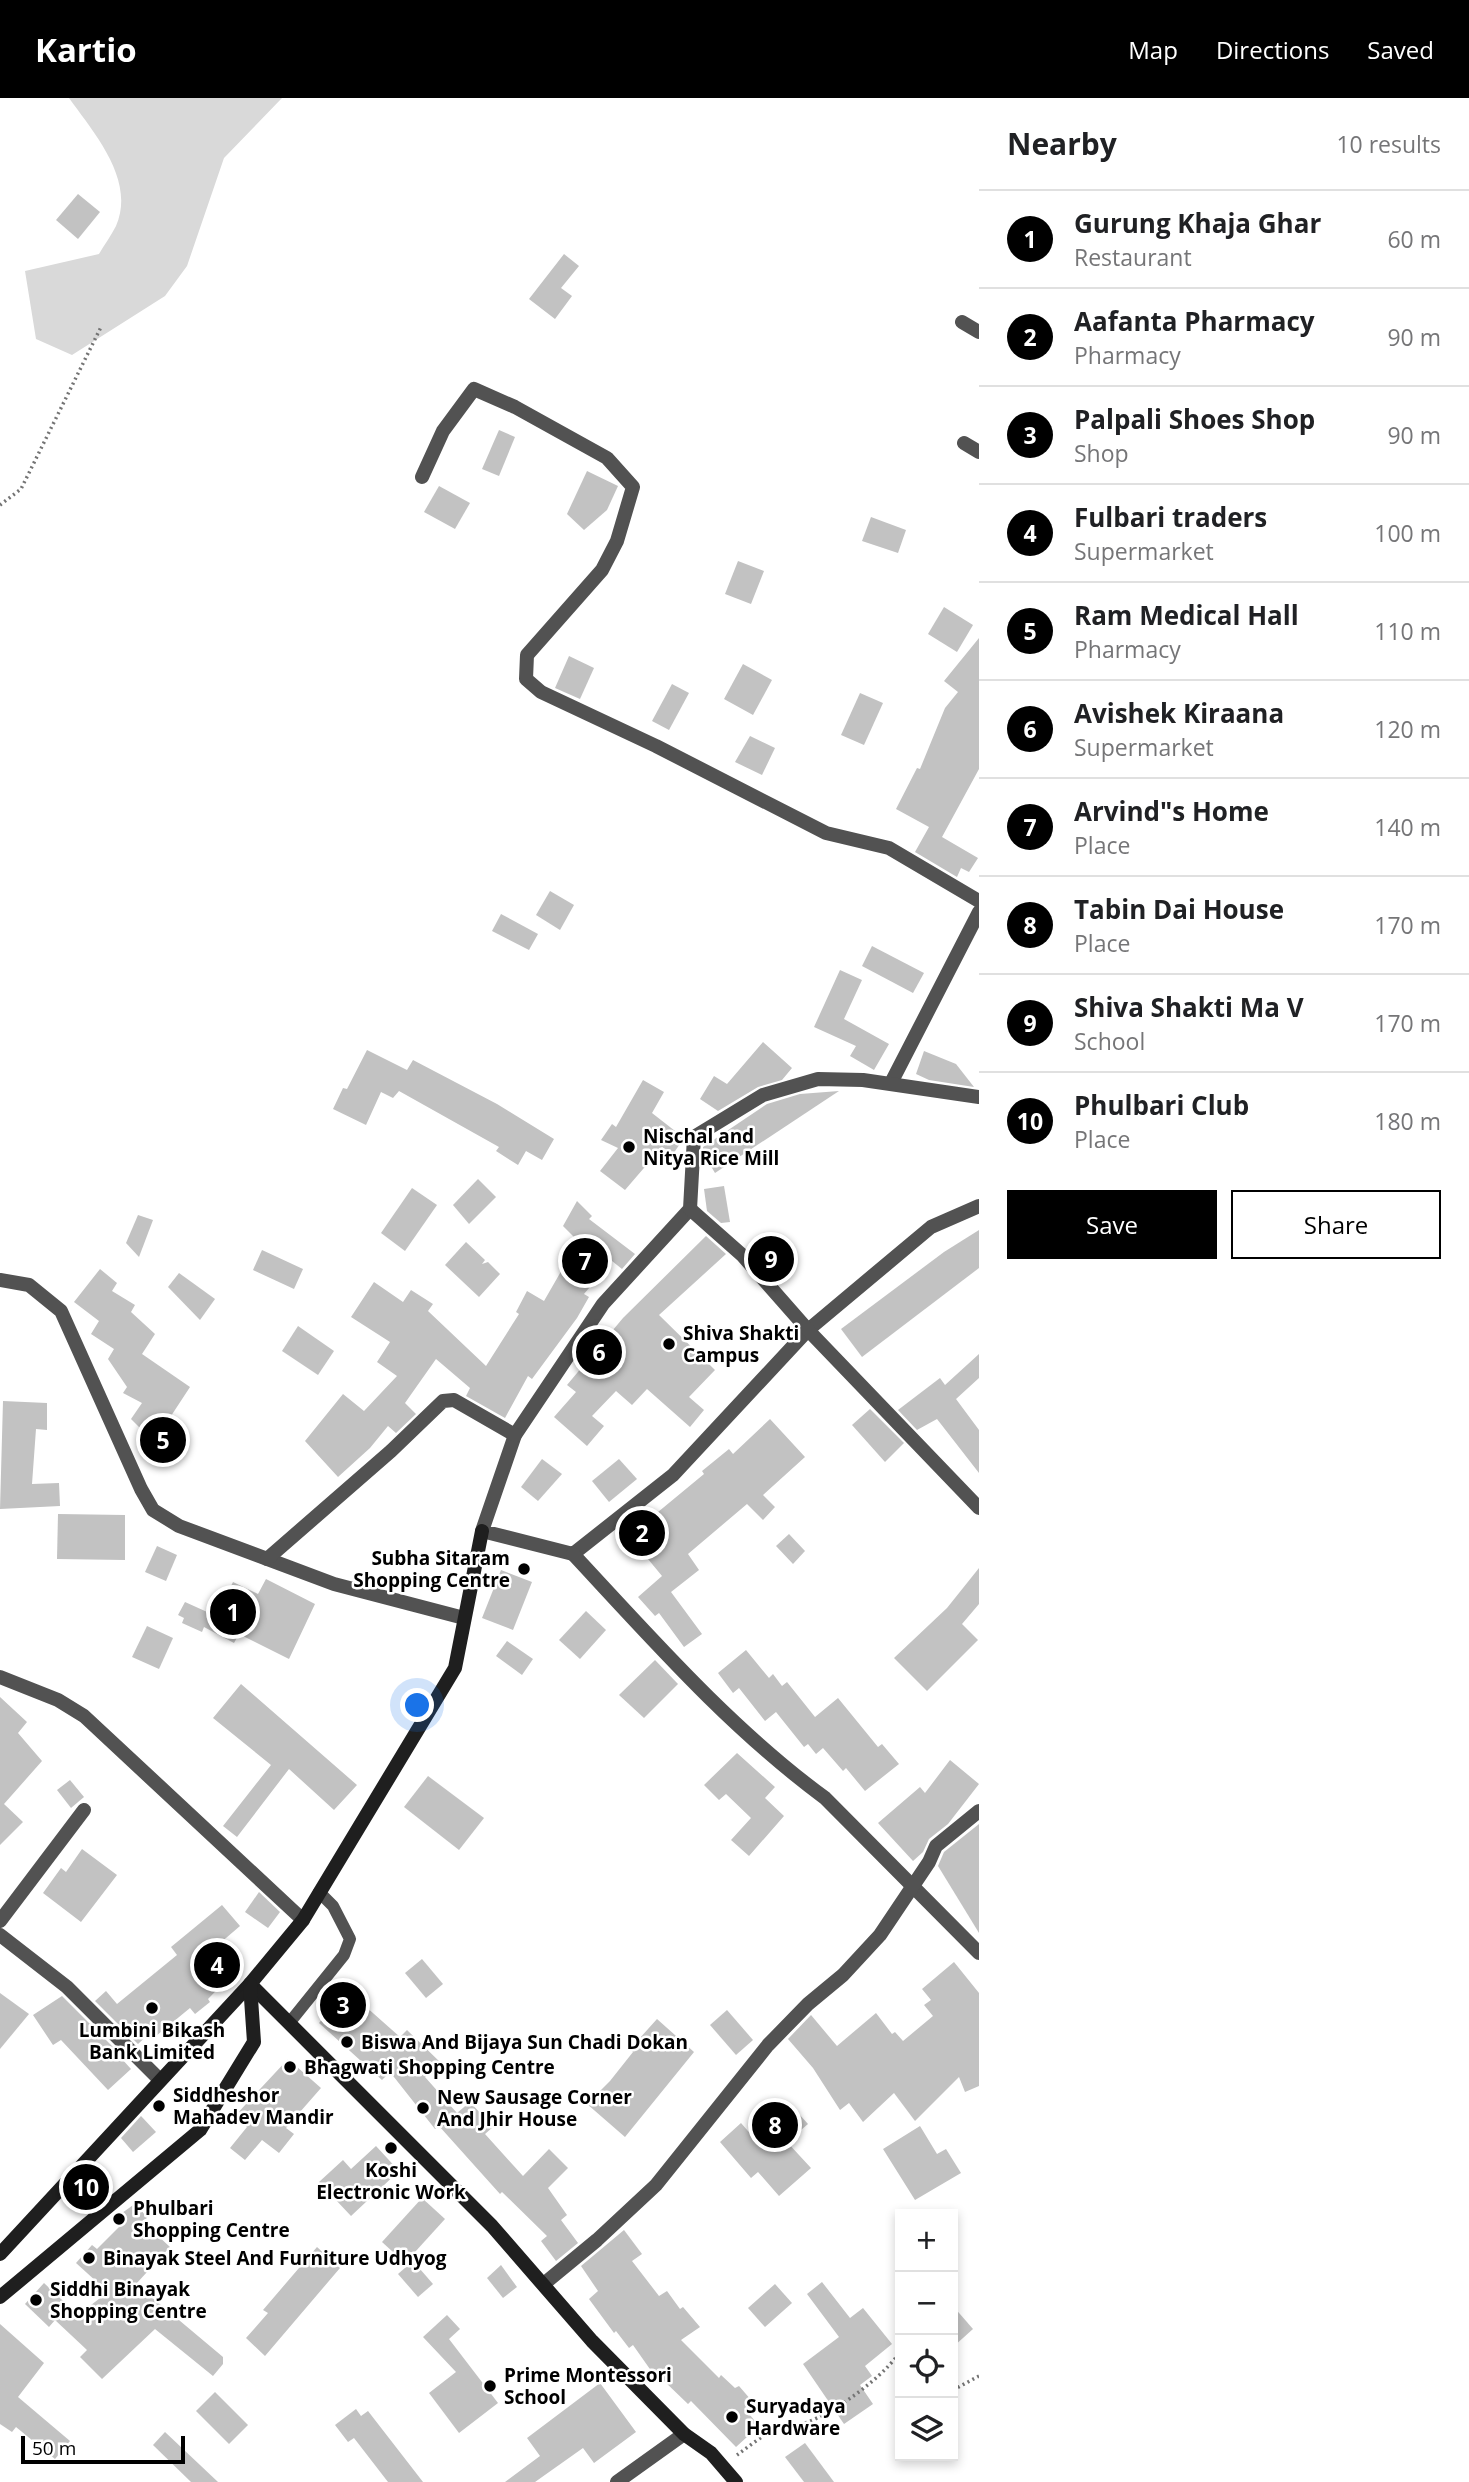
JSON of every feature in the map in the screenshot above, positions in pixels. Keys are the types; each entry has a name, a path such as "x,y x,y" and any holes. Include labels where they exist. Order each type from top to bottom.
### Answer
{"main road":[{"path":"0,2254 159,2079 250,1984 303,1920 455,1668 482,1531"},
{"path":"250,1984 545,2283 592,2341 684,2434 710,2453 736,2482"},
{"path":"0,2297 201,2130 254,2042 250,1984"}],"street":[{"path":"962,322 979,332"},
{"path":"422,477 443,431 474,389 515,407 607,458 633,487 617,541 603,570 527,655 526,679 541,692 656,746 825,833 889,848 979,901"},
{"path":"964,443 979,452"},
{"path":"891,1083 979,912"},
{"path":"979,1097 891,1083 818,1079 763,1095 694,1137 690,1209 603,1304 515,1434 482,1531 573,1554 706,1696 825,1798 979,1953"},
{"path":"573,1554 673,1475 808,1330 931,1227 979,1206"},
{"path":"690,1209 742,1255 808,1330 979,1508"},
{"path":"0,1280 29,1285 61,1311 153,1510 179,1526 334,1584 464,1618"},
{"path":"267,1559 391,1451 443,1401 454,1400 515,1434"},
{"path":"0,1677 58,1700 84,1716 303,1920"},
{"path":"0,1921 84,1810"},
{"path":"545,2283 597,2240 656,2185 768,2045 808,2004 843,1975 880,1935 929,1862 936,1846 979,1811"},
{"path":"0,1935 67,1987 159,2079"},
{"path":"618,2482 684,2434"}],"lane":[{"path":"290,2022 344,1955 350,1940 333,1906 319,1892"}],"path":[{"path":"0,505 21,489 101,327"},
{"path":"722,2466 762,2437 784,2426 805,2423 858,2392 882,2376 895,2359"},
{"path":"958,2387 979,2376"}],"shaded area":[{"path":"69,98 282,98 224,158 187,266 165,296 72,355 36,339 25,271 99,254 116,226 121,209 121,192 109,158"}],"building":[{"path":"78,194 100,212 78,239 56,220"},
{"path":"564,254 579,266 561,288 572,296 555,319 529,299"},
{"path":"499,430 515,437 499,476 482,469"},
{"path":"587,471 618,486 607,510 584,530 567,514"},
{"path":"439,486 470,503 455,529 424,512"},
{"path":"871,517 906,530 898,553 862,541"},
{"path":"738,561 764,571 751,604 725,594"},
{"path":"944,607 973,625 957,652 928,634"},
{"path":"979,638 979,769 942,837 978,858 969,872 961,868 957,877 915,852 929,827 896,809 917,768 920,769 945,708 958,692 944,681"},
{"path":"569,656 594,668 580,699 555,688"},
{"path":"743,664 772,680 753,715 724,699"},
{"path":"672,684 689,693 669,730 652,721"},
{"path":"860,693 883,703 864,745 841,735"},
{"path":"750,736 775,748 762,775 735,762"},
{"path":"550,891 574,905 560,930 536,915"},
{"path":"501,914 538,934 529,950 492,931"},
{"path":"872,946 924,973 913,993 862,966"},
{"path":"840,970 862,980 844,1019 889,1044 874,1070 850,1056 856,1046 814,1027"},
{"path":"763,1042 792,1068 782,1080 758,1087 718,1111 700,1099 714,1076 727,1084"},
{"path":"367,1050 407,1070 413,1060 497,1104 554,1139 542,1160 526,1151 518,1165 496,1151 499,1147 399,1091 393,1098 381,1092 366,1125 333,1109 343,1088 347,1089"},
{"path":"924,1051 956,1064 974,1087 929,1080 916,1074"},
{"path":"643,1080 664,1092 652,1113 684,1138 673,1154 662,1147 625,1190 600,1171 618,1148 601,1140 612,1124 616,1127"},
{"path":"839,1091 715,1173 703,1153 703,1147 767,1104 800,1094"},
{"path":"478,1179 496,1197 469,1224 453,1205"},
{"path":"724,1186 730,1222 721,1223 707,1211 704,1189"},
{"path":"412,1188 437,1205 405,1251 381,1233"},
{"path":"577,1201 592,1216 589,1219 635,1254 622,1269 612,1261 584,1294 589,1297 577,1318 532,1379 528,1376 505,1418 466,1396 470,1388 436,1359 405,1403 416,1414 396,1433 388,1426 370,1448 338,1477 305,1441 343,1394 364,1411 397,1376 377,1362 390,1342 351,1317 374,1282 403,1302 411,1290 433,1304 428,1311 486,1366 519,1314 516,1312 527,1291 544,1301 567,1261 562,1257 576,1239 563,1226"},
{"path":"138,1215 153,1220 139,1257 126,1243"},
{"path":"979,1230 979,1268 862,1357 841,1329 944,1252"},
{"path":"706,1236 726,1254 659,1315 715,1370 689,1397 704,1410 690,1427 647,1389 632,1405 616,1391 592,1416 604,1426 587,1446 554,1417 576,1392 567,1385 623,1318"},
{"path":"466,1242 485,1260 482,1264 488,1262 500,1274 479,1297 445,1265"},
{"path":"262,1250 303,1269 294,1289 253,1270"},
{"path":"100,1269 117,1283 112,1291 135,1305 131,1312 155,1334 142,1354 190,1387 171,1416 180,1422 164,1467 145,1457 152,1440 131,1419 142,1403 123,1393 127,1387 108,1359 114,1349 91,1334 99,1321 74,1302"},
{"path":"179,1273 215,1299 200,1320 168,1287"},
{"path":"298,1326 334,1351 318,1375 282,1351"},
{"path":"979,1354 979,1378 956,1399 979,1430 979,1473 937,1419 917,1430 898,1410 940,1378 945,1385"},
{"path":"3,1401 47,1403 47,1430 36,1429 32,1484 59,1483 60,1506 0,1509"},
{"path":"870,1409 904,1443 885,1462 852,1425"},
{"path":"770,1419 805,1457 763,1495 775,1507 763,1520 747,1504 688,1554 699,1570 671,1592 702,1634 684,1647 659,1613 655,1616 638,1597 662,1576 629,1536 704,1474 702,1471 729,1449 733,1454"},
{"path":"542,1459 562,1474 538,1501 521,1487"},
{"path":"619,1459 637,1479 609,1502 592,1481"},
{"path":"58,1514 125,1515 125,1560 57,1559"},
{"path":"789,1534 805,1551 793,1564 776,1546"},
{"path":"157,1546 177,1555 166,1581 145,1572"},
{"path":"979,1568 979,1604 962,1624 978,1640 927,1691 894,1658 947,1608"},
{"path":"501,1570 532,1582 513,1630 482,1618"},
{"path":"266,1579 315,1604 289,1659 239,1634 234,1643 204,1627 202,1632 182,1623 184,1618 178,1615 185,1602 216,1616 233,1582 258,1594"},
{"path":"586,1611 606,1630 580,1659 559,1640"},
{"path":"147,1626 173,1638 159,1669 132,1657"},
{"path":"507,1641 533,1659 522,1675 496,1656"},
{"path":"746,1650 769,1678 773,1674 782,1686 787,1682 815,1717 838,1698 878,1747 882,1744 899,1764 865,1791 846,1768 843,1771 823,1748 816,1754 808,1744 804,1747 776,1712 765,1721 739,1688 733,1693 718,1673"},
{"path":"655,1660 678,1684 644,1718 619,1695"},
{"path":"241,1684 357,1785 334,1810 289,1769 237,1837 223,1826 271,1765 213,1718"},
{"path":"0,1697 27,1722 18,1733 42,1761 4,1804 23,1822 0,1845"},
{"path":"737,1753 775,1787 765,1798 784,1816 749,1856 731,1840 751,1818 726,1794 719,1800 704,1785"},
{"path":"950,1760 979,1784 948,1824 929,1839 923,1852 913,1861 878,1823 920,1787 925,1793"},
{"path":"428,1776 484,1818 459,1850 404,1807"},
{"path":"70,1780 84,1797 71,1808 57,1790"},
{"path":"979,1824 979,1933 938,1866 944,1852"},
{"path":"82,1849 117,1875 81,1922 43,1893 61,1868 66,1872"},
{"path":"259,1892 280,1912 268,1928 245,1912"},
{"path":"222,1905 240,1926 219,1944 241,1965 208,1999 210,2002 195,2014 190,2008 156,2036 152,2031 138,2044 95,2001 106,1991 117,2004 177,1955 171,1947"},
{"path":"422,1959 443,1984 426,1998 405,1973"},
{"path":"954,1962 979,1993 979,2086 965,2092 959,2077 915,2121 894,2093 863,2122 849,2103 840,2110 813,2068 788,2039 811,2015 837,2046 876,2013 892,2034 895,2032 903,2041 933,2016 924,2005 931,2000 922,1989"},
{"path":"347,1990 400,2037 407,2030 442,2064 425,2077 457,2113 470,2102 493,2127 485,2134 523,2176 549,2149 568,2168 548,2188 567,2215 561,2220 578,2243 556,2261 541,2241 547,2236 502,2192 500,2194 439,2126 435,2129 390,2072 382,2080 319,2023"},
{"path":"0,1993 29,2014 0,2049"},
{"path":"62,1996 123,2057 121,2058 131,2069 108,2090 61,2040 53,2045 33,2015"},
{"path":"727,2010 753,2040 736,2055 710,2025"},
{"path":"657,2019 694,2052 625,2137 587,2104 610,2081 633,2052 630,2049"},
{"path":"288,2059 321,2088 286,2128 294,2134 279,2153 262,2140 245,2160 230,2148 247,2127 234,2117"},
{"path":"791,2105 808,2124 787,2142 811,2168 779,2196 758,2172 751,2178 720,2142 741,2123 754,2138"},
{"path":"141,2116 156,2132 133,2152 121,2138"},
{"path":"920,2126 937,2154 946,2149 961,2173 915,2200 883,2149"},
{"path":"376,2146 399,2171 351,2216 319,2182 343,2160 351,2169"},
{"path":"94,2167 109,2186 81,2209 68,2194"},
{"path":"422,2198 445,2219 405,2263 382,2242"},
{"path":"136,2203 147,2218 142,2221 170,2247 136,2284 223,2357 223,2364 213,2376 155,2329 102,2379 80,2357 87,2350 55,2320 49,2327 25,2304 44,2283 78,2315 108,2292 76,2263 92,2245 97,2249 121,2225 115,2218"},
{"path":"624,2230 642,2254 632,2261 659,2296 667,2291 680,2309 683,2307 700,2327 681,2340 719,2378 721,2375 735,2388 739,2386 758,2408 750,2415 759,2426 736,2447 691,2401 688,2404 663,2380 659,2382 633,2345 629,2348 616,2331 614,2333 589,2299 598,2291 581,2266"},
{"path":"317,2247 340,2268 265,2356 246,2338 268,2313 263,2310"},
{"path":"413,2261 433,2284 418,2297 398,2274"},
{"path":"501,2265 517,2287 503,2298 487,2278"},
{"path":"822,2282 850,2318 863,2308 892,2344 865,2366 872,2376 860,2385 873,2404 844,2424 803,2364 839,2337 807,2294"},
{"path":"775,2284 792,2303 765,2327 748,2308"},
{"path":"958,2312 973,2329 958,2342"},
{"path":"447,2315 460,2329 449,2339 498,2403 459,2433 429,2393 456,2372 423,2337"},
{"path":"0,2324 44,2363 18,2397 70,2441 55,2459 16,2427 12,2432 0,2424"},
{"path":"600,2383 636,2432 594,2463 583,2448 535,2482 505,2482 540,2456 527,2438"},
{"path":"215,2392 248,2425 229,2444 196,2411"},
{"path":"356,2409 361,2416 368,2411 423,2482 388,2482 354,2438 348,2442 335,2425"},
{"path":"165,2432 218,2482 191,2482 153,2445"},
{"path":"805,2443 834,2482 804,2482 785,2457"}],"place":[{"name":"Nischal and Nitya Rice Mill","path":"629,1147"},
{"name":"Shiva Shakti Ma V","path":"771,1259"},
{"name":"Arvind\"s Home","path":"585,1261"},
{"name":"Shiva Shakti Campus","path":"669,1344"},
{"name":"Avishek Kiraana","path":"599,1352"},
{"name":"Ram Medical Hall","path":"163,1440"},
{"name":"Aafanta Pharmacy","path":"642,1533"},
{"name":"Subha Sitaram Shopping Centre","path":"524,1569"},
{"name":"Gurung Khaja Ghar","path":"233,1612"},
{"name":"Fulbari traders","path":"217,1965"},
{"name":"Palpali Shoes Shop","path":"343,2005"},
{"name":"Lumbini Bikash Bank Limited","path":"152,2008"},
{"name":"Biswa And Bijaya Sun Chadi Dokan","path":"347,2042"},
{"name":"Bhagwati Shopping Centre","path":"290,2067"},
{"name":"Siddheshor Mahadev Mandir","path":"159,2106"},
{"name":"New Sausage Corner And Jhir House","path":"423,2108"},
{"name":"Tabin Dai House","path":"775,2125"},
{"name":"Koshi Electronic Work","path":"391,2148"},
{"name":"Phulbari Club","path":"86,2187"},
{"name":"Phulbari Shopping Centre","path":"119,2219"},
{"name":"Binayak Steel And Furniture Udhyog","path":"89,2258"},
{"name":"Siddhi Binayak Shopping Centre","path":"36,2300"},
{"name":"Prime Montessori School","path":"490,2386"},
{"name":"Suryadaya Hardware","path":"732,2417"}]}
